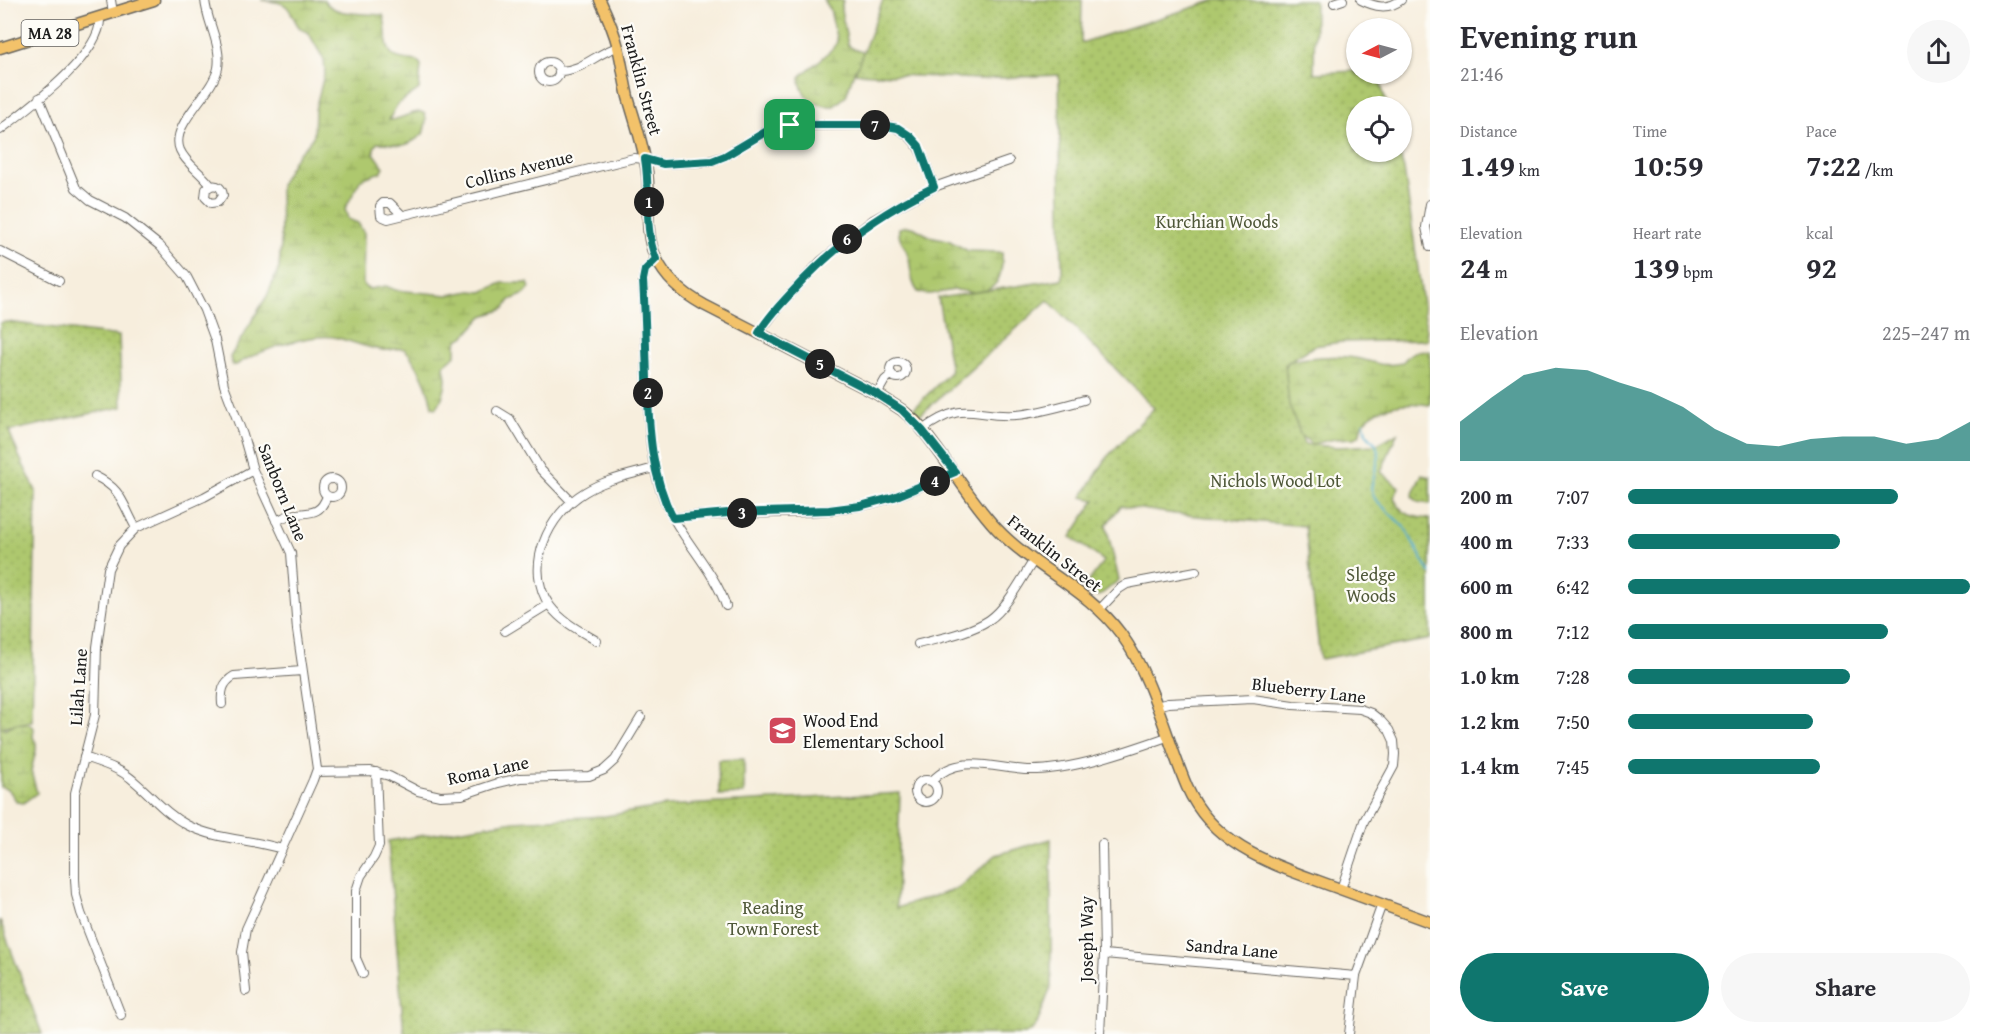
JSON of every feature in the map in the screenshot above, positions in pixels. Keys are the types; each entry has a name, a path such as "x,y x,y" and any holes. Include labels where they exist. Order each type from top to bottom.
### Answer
{"main road":[{"name":"MA 28","path":"0,48 154,0"},
{"name":"Franklin Street","path":"600,0 618,47 627,93 645,159 649,232 656,259 670,280 686,294 877,394 902,410 922,430 998,530 1100,609 1131,648 1193,799 1211,824 1225,837 1261,859 1430,922"}],"street":[{"path":"111,0 113,13"},
{"path":"199,0 207,14"},
{"path":"206,0 207,14 218,51 218,69 210,87 181,129 178,143 182,153 211,186"},
{"path":"1361,0 1384,7 1394,5 1401,0"},
{"path":"0,130 74,67 91,46 99,31 100,17"},
{"path":"559,71 579,68 618,47"},
{"name":"Sanborn Lane","path":"39,98 68,170 80,193 125,218 160,246 177,264 194,288 209,322 224,385 243,435 253,470 291,552 302,671 315,749 316,772 244,935 246,991"},
{"name":"Collins Avenue","path":"402,215 634,158 663,164 712,161 725,156 767,131 790,125 885,125 903,130 921,150 934,187"},
{"path":"759,333 787,297 834,249 873,220 934,187 1009,161"},
{"path":"1430,204 1426,227 1430,247"},
{"path":"0,251 58,280"},
{"path":"656,259 645,270 643,280 649,423 654,468 662,495 673,518 719,589 726,606"},
{"path":"877,394 892,374"},
{"path":"922,430 942,416 957,411 1004,415 1025,414 1084,400"},
{"path":"497,411 510,419 541,470 571,501"},
{"path":"597,641 571,626 549,604 539,578 541,549 550,526 571,501 602,483 654,468"},
{"name":"Lilah Lane","path":"121,1015 76,895 75,793 95,715 97,647 108,569 119,546 136,528 204,497 253,470"},
{"path":"673,518 728,513 829,510 860,506 894,497 955,472"},
{"path":"95,476 116,489 136,528"},
{"path":"276,521 290,515 314,512 324,504 327,496"},
{"path":"918,644 975,627 992,618 1034,560"},
{"path":"1100,609 1127,584 1196,571"},
{"path":"505,631 549,604"},
{"path":"222,704 223,687 232,677 302,671"},
{"name":"Blueberry Lane","path":"1156,706 1168,703 1252,699 1293,705 1360,710 1371,713 1381,721 1389,730 1394,741 1394,766 1364,821 1341,889"},
{"name":"Roma Lane","path":"316,772 361,770 376,772 414,790 440,796 462,795 520,778 590,776 604,770 615,760 642,717"},
{"path":"932,781 945,771 963,765 983,764 1023,770 1056,768 1167,737"},
{"path":"84,757 128,776 163,808 187,825 214,835 282,849"},
{"path":"363,974 356,958 356,897 359,881 379,846 376,772"},
{"name":"Joseph Way","path":"1100,1034 1104,954 1102,844"},
{"path":"1349,1034 1356,976 1382,904"},
{"name":"Sandra Lane","path":"1104,954 1356,976"}],"green space":[{"path":"261,0 324,0 342,12 383,15 388,48 394,56 418,61 421,65 419,89 397,105 389,120 421,112 425,115 426,122 423,134 404,145 377,143 374,153 384,167 381,172 361,179 345,209 348,219 358,223 364,233 363,284 366,288 386,286 395,290 448,295 471,291 482,292 502,283 528,283 530,288 525,294 510,300 504,309 483,316 464,337 459,339 456,344 456,355 444,365 445,386 437,408 432,407 422,376 405,349 382,350 338,338 315,337 271,348 232,365 230,357 267,296 279,268 280,185 296,156 314,135 315,110 325,71 324,60 308,32 300,28 289,9 277,2"},
{"path":"824,0 843,0 841,10 848,45 854,49 869,53 908,47 855,69 846,96 834,106 821,105 810,99 803,90 800,77 825,56 837,42 830,9"},
{"name":"Kurchian Woods","path":"883,0 1082,0 1081,43 1216,0 1315,0 1314,73 1346,71 1346,84 1381,84 1384,96 1346,96 1346,162 1402,162 1428,340 1341,342 1314,346 1285,364 1289,405 1304,444 1337,447 1376,445 1397,433 1381,472 1399,487 1394,497 1404,512 1430,519 1430,639 1320,659 1305,526 1175,514 1121,506 1106,525 1119,580 1099,596 1092,595 1083,589 1104,561 1071,537 1095,500 1082,497 1108,456 1154,408 1048,300 919,416 912,410 951,371 938,298 1062,279 1059,75 979,79 855,73"},
{"path":"907,226 929,236 948,240 968,251 1002,253 1001,270 996,283 978,292 955,290 932,294 918,292 912,278 908,255 899,235 899,228"},
{"path":"0,323 119,336 122,407 9,431 36,491 32,721 0,727"},
{"path":"1430,351 1430,405 1412,403 1386,408 1363,423 1359,436 1354,438 1312,444 1294,431 1281,378 1288,362 1339,357 1394,364 1402,363 1411,353"},
{"path":"1422,474 1430,476 1430,504 1418,502 1412,496"},
{"path":"0,715 4,729 17,723 30,724 34,728 33,737 36,750 31,771 37,793 23,803 17,802 9,790 1,787"},
{"path":"744,759 744,794 719,795 718,760"},
{"name":"Reading Town Forest","path":"900,793 896,908 957,889 996,855 1051,839 1051,986 1037,1024 1031,1031 1025,1034 404,1034 388,841 514,821 605,816 666,806"},
{"path":"0,920 42,1034 0,1034"}],"waterway":[{"path":"1364,423 1366,433 1376,444 1379,456 1371,488 1375,499 1405,528 1430,573"}],"place":[{"name":"Wood End Elementary School","path":"782,730"}],"route":[{"path":"790,125 881,125 898,128 919,146 934,187 873,220 834,249 781,304 759,333 877,394 902,410 915,421 955,472 894,497 860,506 829,510 728,513 673,518 662,495 654,468 649,423 643,280 645,270 656,259 649,232 645,159 663,164 712,161 725,156 767,131 790,125"}],"park label":[{"name":"Nichols Wood Lot","path":"1276,480"},
{"name":"Sledge Woods","path":"1371,584"}]}
